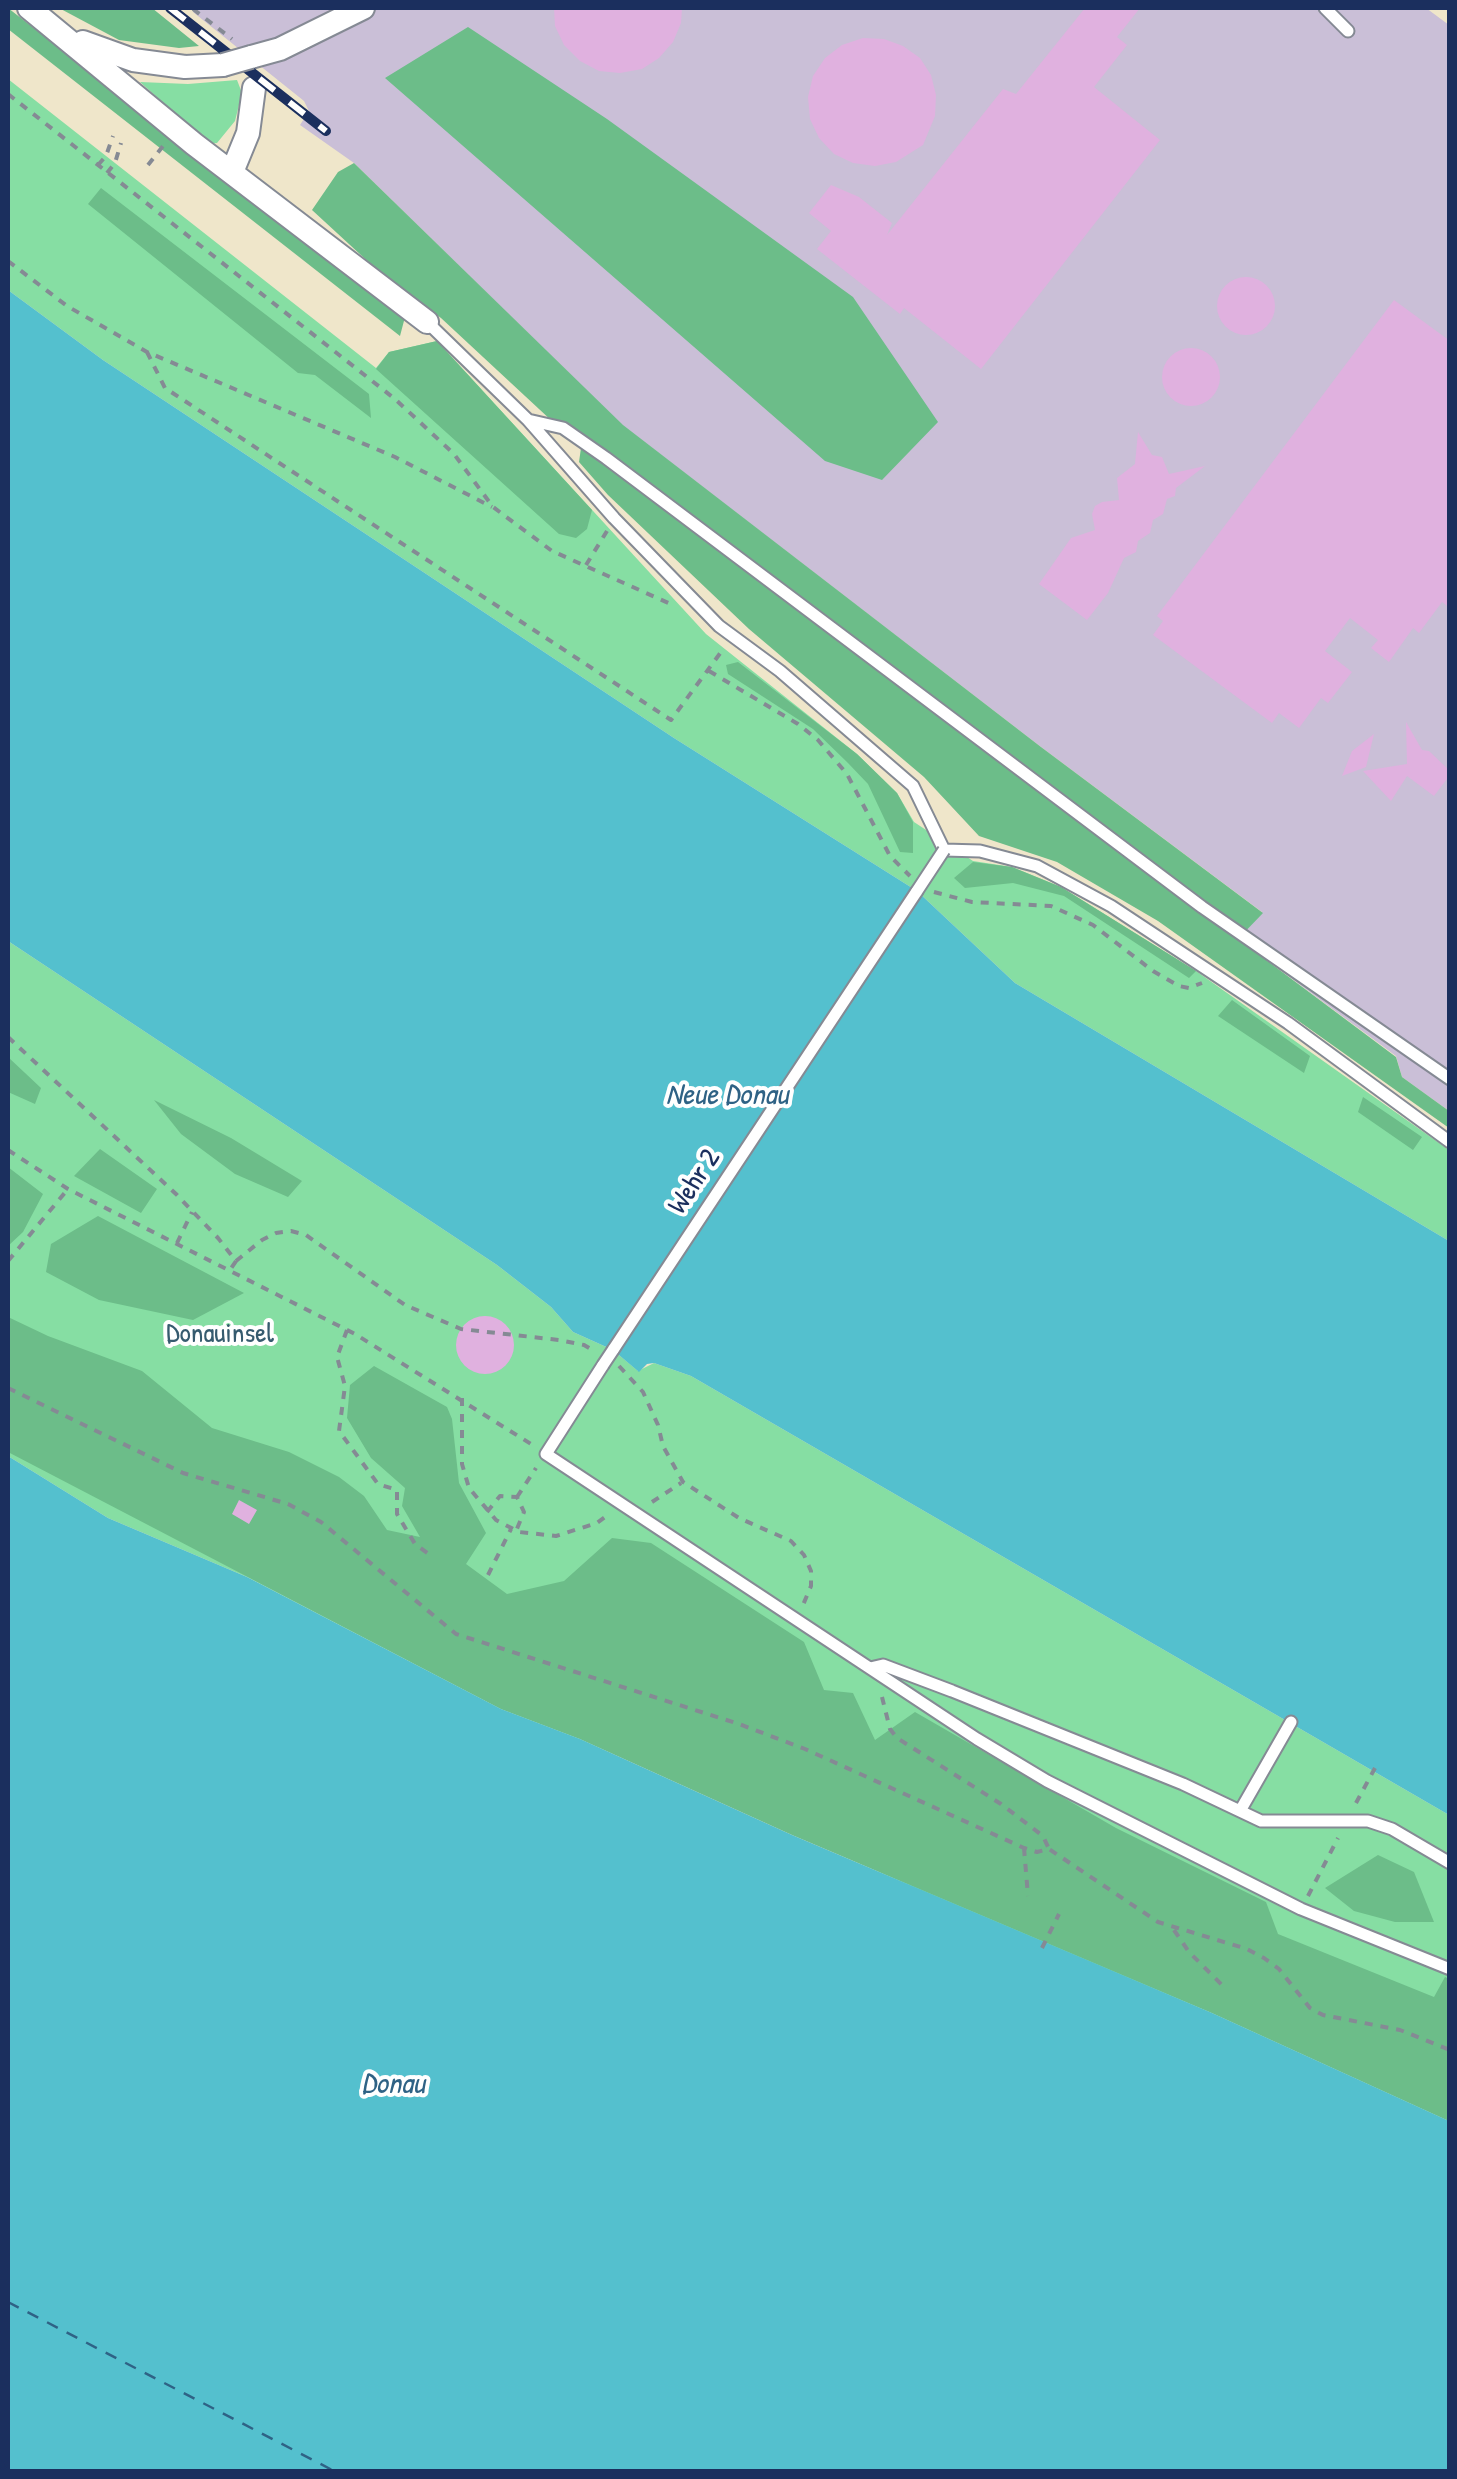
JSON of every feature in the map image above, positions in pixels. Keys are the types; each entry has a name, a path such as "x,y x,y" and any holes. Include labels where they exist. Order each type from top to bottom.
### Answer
{"street":[{"path":"29,8 232,172 427,322"},
{"path":"66,36 134,60 185,67 223,65 243,49 280,49 363,8"},
{"path":"232,172 248,133 254,88"}],"lane":[{"path":"1324,8 1348,31"},
{"path":"223,65 238,66 247,73 254,88"},
{"path":"427,322 528,420 614,518 732,636 913,786 944,850 980,850 1037,866 1112,906 1288,1023 1450,1142"},
{"path":"528,420 563,428 606,458 1202,908 1450,1079"},
{"name":"Wehr 2","path":"546,1454 944,850"},
{"path":"546,1454 978,1740 1107,1813 1302,1909 1450,1969"},
{"path":"870,1668 883,1665 952,1691 1183,1784 1261,1821 1368,1822 1392,1829 1450,1863"},
{"path":"1240,1811 1292,1722"}],"path":[{"path":"192,9 243,49"},
{"path":"8,94 395,398 454,454 493,507"},
{"path":"98,165 113,136"},
{"path":"107,173 121,143"},
{"path":"148,165 157,154"},
{"path":"8,261 67,306 148,352 395,457 493,507 552,551 686,611"},
{"path":"148,352 165,388 671,720 732,636"},
{"path":"586,565 614,518"},
{"path":"8,1036 193,1211 236,1261"},
{"path":"8,1150 68,1189 346,1330 462,1398 546,1454"},
{"path":"8,1261 68,1189"},
{"path":"177,1244 193,1211"},
{"path":"230,1270 236,1261 276,1232 306,1235 332,1253"},
{"path":"346,1330 336,1356 344,1386 339,1431 378,1484 397,1490 396,1514 415,1544 433,1557"},
{"path":"8,1388 183,1473 288,1504 321,1522 456,1634 739,1724 804,1748 1024,1848 1037,1852 1049,1849"},
{"path":"462,1398 462,1464 468,1488 487,1512 513,1530 556,1536 577,1531 597,1523 622,1504"},
{"path":"517,1497 530,1477"},
{"path":"648,1505 683,1482"},
{"path":"487,1512 500,1496 517,1497"},
{"path":"488,1575 524,1512 517,1497"},
{"path":"796,1617 811,1586 811,1572 804,1555"},
{"path":"882,1698 890,1729 897,1738 1001,1804 1043,1836 1049,1849 1158,1922 1247,1949 1264,1958 1279,1968 1310,2008 1323,2014 1400,2030 1450,2050"},
{"path":"1358,1800 1375,1768"},
{"path":"1316,1880 1341,1832"},
{"path":"1024,1848 1028,1896"},
{"path":"1042,1948 1058,1914"},
{"path":"1173,1928 1189,1952 1223,1986"}],"shaded area":[{"path":"194,8 1426,8 1449,25 1449,1111 1402,1077 1396,1056 1238,939 1262,912 622,425 354,163 300,125 309,111 304,101 193,12"}],"green space":[{"path":"8,8 405,317 400,336 8,29"},
{"path":"59,8 152,8 199,46 179,48 119,40"},
{"path":"468,27 607,119 853,297 938,422 882,480 825,461 385,78"},
{"path":"8,79 376,368 389,352 437,341 706,634 857,754 897,793 914,822 973,861 1012,867 1061,887 1196,971 1449,1150 1449,1241 1015,983 917,891 674,738 103,360 8,290"},
{"path":"237,80 242,93 235,121 217,143 209,144 140,82 188,84"},
{"path":"354,163 623,425 1263,913 1238,939 1396,1057 1402,1077 1449,1111 1449,1128 1158,921 1057,862 979,836 924,777 749,629 608,495 579,462 581,448 441,318 375,268 312,210 338,172"},
{"path":"101,188 369,394 371,418 315,375 298,373 88,204"},
{"path":"437,341 592,510 587,529 576,538 559,534 376,369 389,352"},
{"path":"738,662 857,754 897,793 913,822 913,853 900,852 868,784 813,729 728,674 726,665"},
{"path":"973,862 1012,867 1061,887 1196,971 1189,978 1064,896 1013,883 965,888 954,878"},
{"name":"Donauinsel","path":"8,941 497,1265 551,1307 573,1332 613,1350 638,1371 654,1363 691,1376 1449,1815 1449,2121 1212,2013 974,1914 580,1739 501,1709 247,1577 108,1518 8,1456"},
{"path":"1232,1000 1310,1056 1304,1073 1218,1016"},
{"path":"8,1057 41,1088 35,1104 8,1092"},
{"path":"1363,1097 1422,1137 1413,1150 1358,1112"},
{"path":"154,1100 231,1138 302,1181 288,1197 235,1174 181,1134"},
{"path":"100,1149 157,1189 141,1213 74,1176"},
{"path":"8,1167 43,1194 23,1232 8,1246"},
{"path":"98,1216 244,1293 193,1320 99,1300 46,1272 51,1244"},
{"path":"8,1317 142,1371 212,1428 289,1452 339,1477 364,1496 387,1530 420,1537 402,1506 405,1488 371,1458 347,1418 350,1385 374,1366 447,1407 452,1419 459,1483 486,1533 466,1564 507,1594 564,1581 612,1538 651,1543 804,1642 824,1690 853,1693 875,1740 915,1712 1116,1828 1266,1902 1278,1934 1434,1997 1445,1977 1449,1979 1449,2121 1212,2013 792,1835 580,1739 501,1709 8,1452"},
{"path":"1378,1855 1414,1872 1434,1922 1395,1922 1354,1911 1325,1888"}],"water":[{"name":"Neue Donau","path":"8,290 103,360 674,738 917,891 1015,983 1449,1241 1449,1815 691,1376 654,1363 639,1372 613,1350 573,1332 551,1307 497,1265 8,941"},
{"name":"Donau","path":"8,1456 108,1518 247,1577 501,1709 580,1739 792,1835 1212,2013 1449,2121 1449,2471 8,2471"}],"building":[{"path":"554,8 682,8 673,42 659,58 642,69 620,73 599,71 580,61 564,45 555,26"},
{"path":"1085,8 1140,8 1117,37 1127,45 1094,87 1160,140 981,369 904,308 900,314 817,249 831,231 809,213 831,185 859,197 892,223 887,235 1003,89 1016,94"},
{"path":"863,38 884,39 920,58 931,75 936,95 935,116 923,145 896,162 875,166 853,163 834,154 819,138 810,119 808,97 813,76 825,58 842,45"},
{"path":"1246,277 1267,285 1275,306 1267,327 1246,335 1225,327 1217,306 1225,285"},
{"path":"1394,300 1450,341 1450,608 1442,602 1419,633 1413,628 1389,662 1371,648 1378,640 1350,618 1325,651 1352,672 1328,703 1321,698 1299,728 1279,713 1272,723 1153,635 1163,621 1157,616"},
{"path":"1191,348 1212,356 1220,377 1212,398 1191,406 1170,398 1162,377 1170,356"},
{"path":"1138,432 1152,455 1162,457 1169,474 1205,466 1167,499 1163,514 1153,520 1150,533 1138,541 1136,552 1124,558 1108,593 1087,620 1039,584 1071,538 1095,530 1095,506 1119,500 1117,478 1135,464"},
{"path":"1406,722 1422,750 1429,751 1450,775 1434,796 1407,776 1391,801 1363,771 1407,764"},
{"path":"1374,734 1366,767 1342,776 1352,751"},
{"path":"485,1316 505,1325 514,1345 505,1365 485,1374 465,1365 456,1345 465,1325"},
{"path":"239,1500 257,1510 249,1524 232,1514"}],"ferry route":[{"path":"8,2302 336,2472"}],"railway":[{"path":"170,8 326,131"}]}
